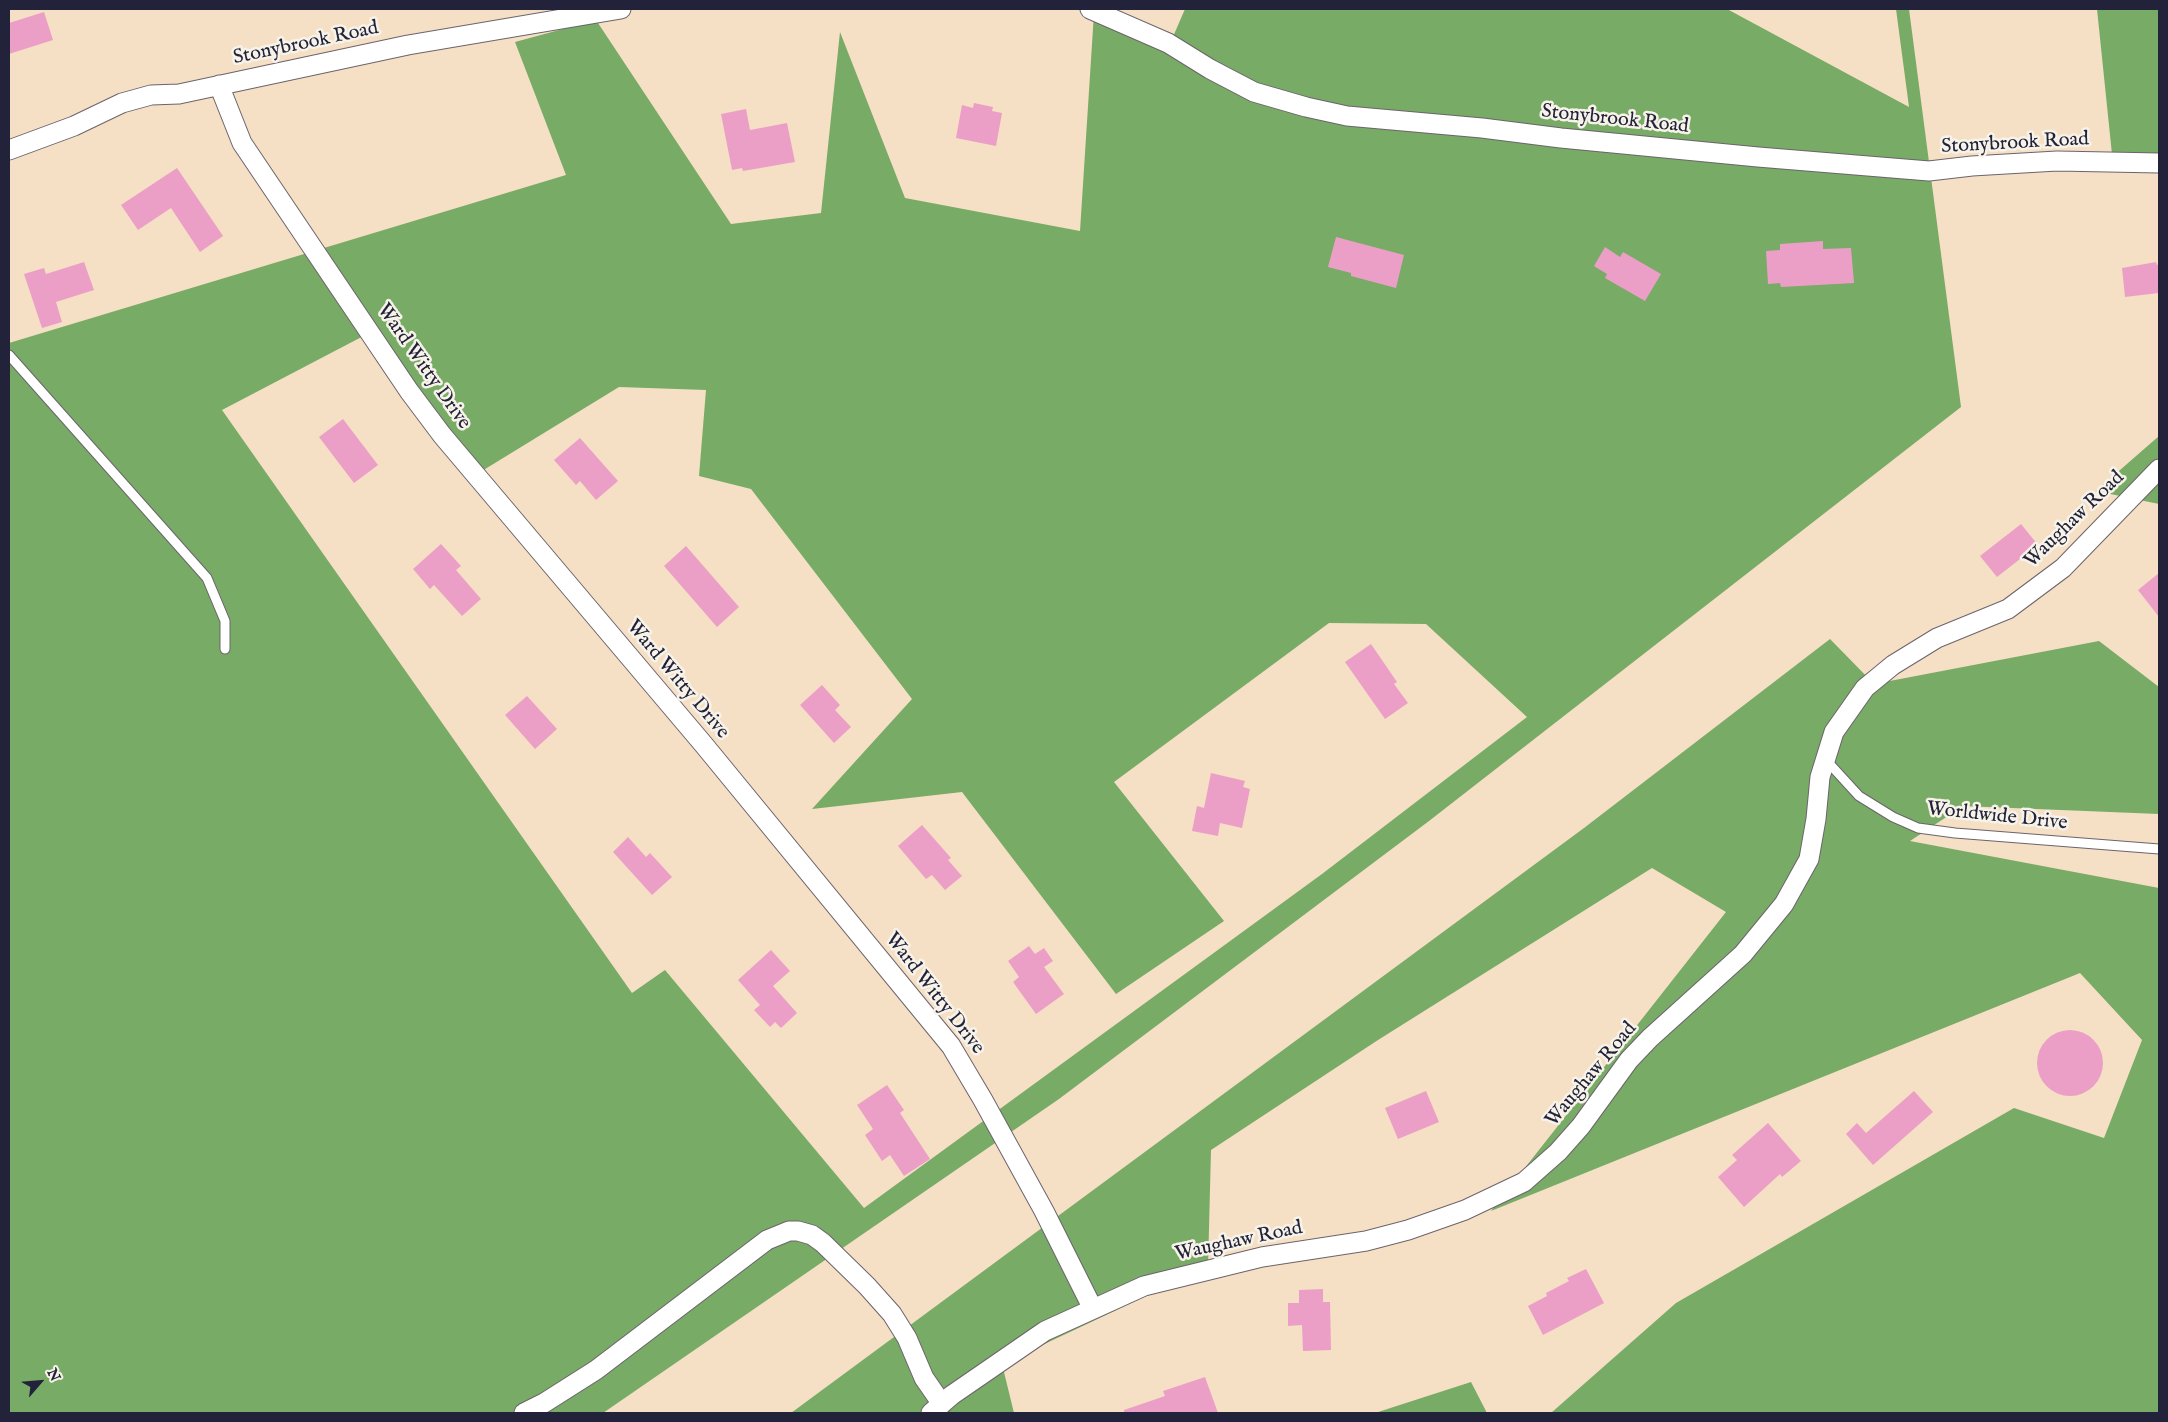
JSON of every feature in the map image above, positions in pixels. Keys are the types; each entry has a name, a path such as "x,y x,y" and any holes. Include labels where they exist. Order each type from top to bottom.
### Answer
{"street":[{"name":"Stonybrook Road","path":"9,150 74,126 122,103 151,95 179,94 417,43 620,9"},
{"name":"Stonybrook Road","path":"1090,9 1168,43 1210,69 1254,92 1306,108 1347,116 1758,157 1929,171 1972,166 2057,161 2159,163"},
{"name":"Ward Witty Drive","path":"219,85 242,143 409,390 445,440 704,745 950,1046 983,1100 1044,1211 1093,1308"},
{"name":"Waughaw Road","path":"936,1409 1045,1331 1144,1286 1262,1257 1366,1241 1408,1230 1465,1210 1524,1182 1558,1152 1581,1126 1629,1060 1650,1038 1742,954 1784,904 1809,859 1816,819 1820,777 1834,732 1865,688 1893,665 1937,638 2008,608 2063,568 2159,469"},
{"path":"524,1413 544,1403 596,1370 767,1240 789,1231 798,1231 812,1235 867,1286 892,1314 907,1338 936,1409"}],"lane":[{"path":"9,355 207,578 225,621 225,649"},
{"name":"Worldwide Drive","path":"1826,760 1859,796 1893,817 1918,828 1955,833 2159,849"}],"green space":[{"path":"1185,9 1727,9 1909,107 1896,9 1909,9 1961,407 1429,821 1059,1099 603,1413 9,1413 9,343 566,175 515,42 596,20 731,224 821,213 840,32 905,198 1080,231 1094,13 1169,46","holes":["373,331 477,474 619,387 706,390 699,476 751,489 912,699 812,809 962,792 1116,994 1224,921 1114,782 1329,623 1426,624 1527,717 1322,874 864,1208 665,970 632,993 222,410"]},
{"path":"2097,9 2159,9 2159,162 2113,164"},
{"path":"2159,436 2159,504 2096,491"},
{"path":"1830,639 1874,684 2099,641 2159,687 2159,814 1963,806 1910,841 2159,888 2159,1413 1551,1413 1676,1303 2014,1108 2104,1138 2142,1040 2080,973 1491,1211 1726,912 1652,868 1378,1040 1211,1150 1208,1267 1002,1364 1014,1413 791,1413 1584,828"},
{"path":"1471,1382 1487,1413 1375,1413"}],"building":[{"path":"44,12 53,40 9,54 9,23"},
{"path":"974,103 993,107 992,111 1002,113 996,146 956,138 962,105 973,108"},
{"path":"746,109 750,130 787,123 795,162 743,171 742,168 732,170 721,114"},
{"path":"177,168 223,236 200,252 171,208 138,230 121,205"},
{"path":"1336,237 1404,255 1396,288 1351,276 1351,273 1328,267"},
{"path":"1823,241 1823,249 1851,248 1854,283 1781,287 1780,283 1768,284 1766,251 1780,250 1780,244"},
{"path":"1605,247 1620,257 1623,252 1661,274 1645,301 1605,278 1607,274 1594,266"},
{"path":"84,262 94,290 56,302 62,322 42,328 24,274 44,268 46,274"},
{"path":"2156,262 2157,265 2159,264 2159,293 2125,297 2122,268"},
{"path":"343,419 378,465 354,483 319,437"},
{"path":"580,438 618,481 596,500 580,481 576,485 554,460"},
{"path":"2021,524 2038,545 1997,577 1980,556"},
{"path":"441,544 461,566 456,570 481,599 462,616 434,585 430,589 413,569"},
{"path":"686,546 739,607 717,627 664,566"},
{"path":"2159,573 2159,617 2138,590"},
{"path":"1371,644 1397,682 1394,684 1408,703 1385,719 1345,662"},
{"path":"822,685 840,705 835,710 851,727 834,743 800,705"},
{"path":"527,696 557,729 535,749 505,715"},
{"path":"1211,773 1245,781 1243,787 1250,789 1242,828 1220,823 1218,836 1192,831 1197,806 1204,808"},
{"path":"922,825 951,858 948,860 962,876 945,890 932,875 926,879 898,846"},
{"path":"628,837 646,857 650,853 672,877 652,895 613,852"},
{"path":"1029,946 1035,954 1044,948 1053,961 1044,967 1064,994 1036,1014 1013,982 1019,977 1008,961"},
{"path":"771,950 790,971 773,986 797,1013 781,1028 775,1022 770,1027 754,1010 760,1005 738,980"},
{"path":"2070,1030 2083,1033 2093,1040 2100,1050 2103,1063 2100,1076 2093,1086 2083,1093 2070,1096 2057,1093 2047,1086 2040,1076 2037,1063 2040,1050 2047,1040 2057,1033"},
{"path":"887,1085 904,1110 900,1113 930,1159 904,1176 890,1155 882,1161 865,1135 873,1129 857,1105"},
{"path":"1426,1091 1439,1122 1398,1139 1385,1108"},
{"path":"1914,1091 1933,1112 1873,1165 1846,1134 1857,1123 1866,1133"},
{"path":"1768,1123 1801,1161 1782,1177 1780,1174 1744,1207 1718,1177 1737,1160 1732,1155"},
{"path":"1586,1269 1604,1303 1543,1335 1528,1306 1547,1296 1546,1293 1569,1281 1567,1278"},
{"path":"1323,1289 1323,1302 1330,1302 1331,1350 1303,1351 1302,1325 1288,1326 1288,1303 1299,1303 1299,1290"},
{"path":"1205,1377 1218,1413 1124,1413 1124,1410 1165,1396 1163,1391"}]}
